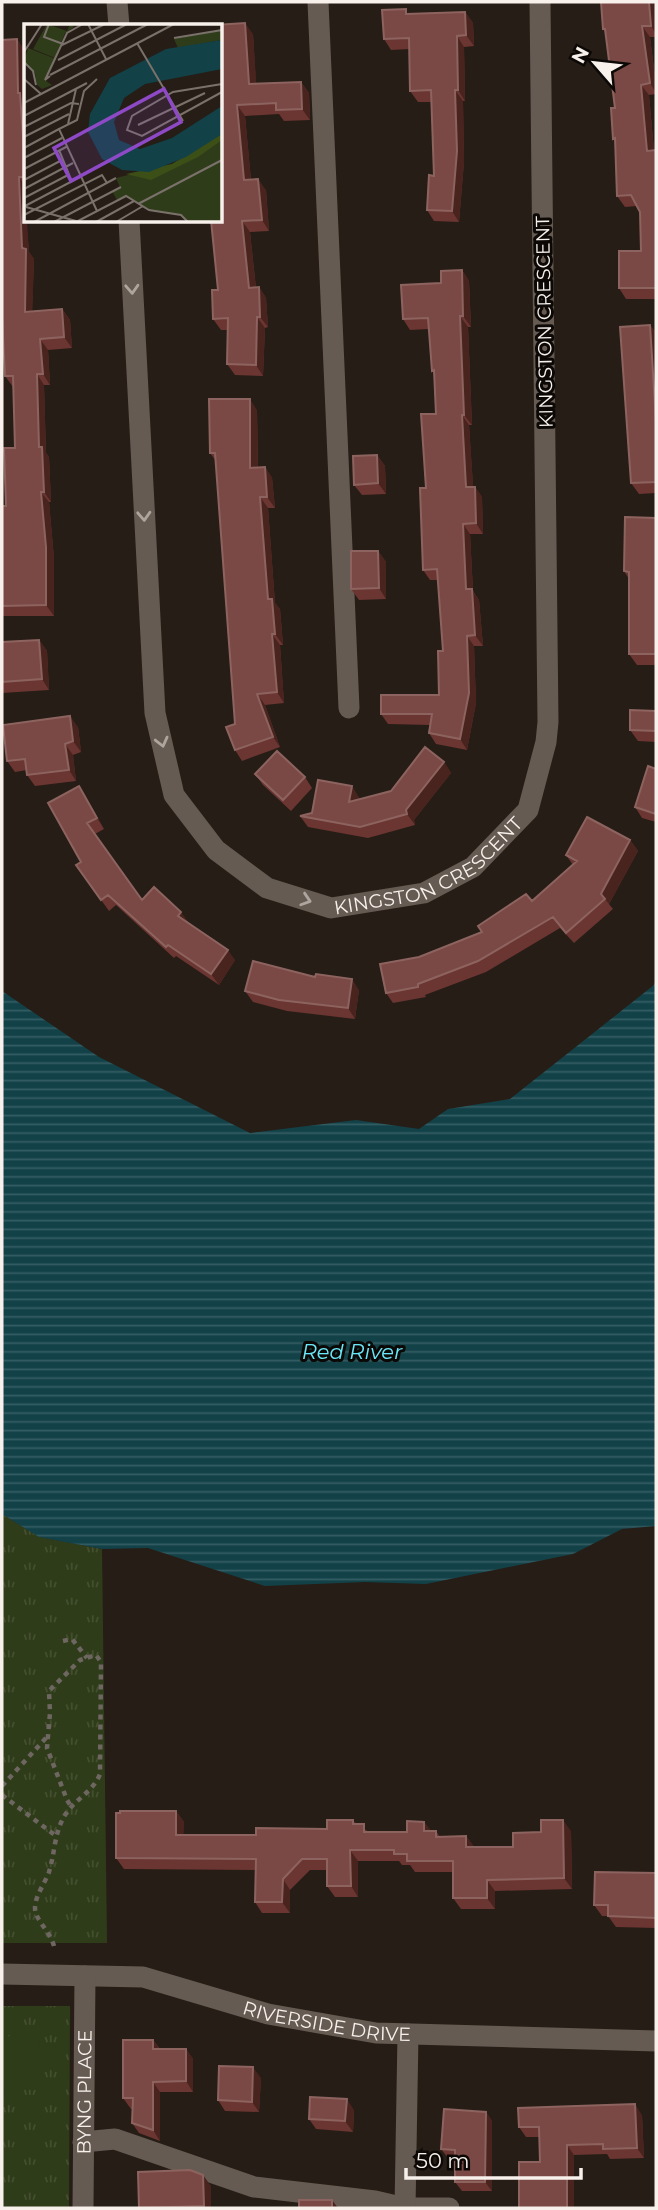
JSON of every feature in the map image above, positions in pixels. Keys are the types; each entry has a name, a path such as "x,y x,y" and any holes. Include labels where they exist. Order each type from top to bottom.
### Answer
{"street":[{"path":"117,2 118,24"},
{"path":"318,2 349,708"},
{"name":"KINGSTON CRESCENT","path":"129,222 155,713 174,794 216,850 267,888 331,908 424,893 473,867 528,810 548,722 540,2"},
{"name":"RIVERSIDE DRIVE","path":"2,1974 143,1977 268,2014 376,2034 656,2042"},
{"name":"BYNG PLACE","path":"83,2208 85,1976"},
{"path":"405,2208 408,2034"},
{"path":"83,2141 115,2139 254,2187 375,2201 405,2208 449,2208"},
{"path":"254,2187 254,2208"}],"path":[{"path":"63,1641 72,1639 87,1658"},
{"path":"54,1946 50,1933 39,1922 35,1908 49,1872 56,1836 66,1814 72,1808 96,1784 100,1774 101,1662 96,1656 80,1660 49,1691 47,1748 72,1808"},
{"path":"2,1786 47,1737"},
{"path":"2,1795 56,1836"}],"green space":[{"path":"2,1514 40,1537 102,1549 107,1943 2,1943"},
{"path":"2,2006 70,2006 69,2208 2,2208"},
{"path":"2,2036 39,2037 38,2090 2,2089"}],"water":[{"name":"Red River","path":"656,980 656,1526 622,1529 573,1554 426,1584 365,1582 265,1586 148,1548 102,1549 39,1537 2,1514 2,991 99,1057 250,1133 356,1120 419,1129 448,1109 510,1099 654,985"}],"building":[{"path":"601,2 649,2 651,26 642,26 650,83 641,85 647,151 656,150 656,288 619,288 619,251 641,251 640,212 631,195 617,196 611,108 615,108"},
{"path":"406,9 406,14 465,12 466,35 457,36 457,151 452,211 427,210 429,175 434,176 431,90 410,91 409,38 384,39 382,10"},
{"path":"245,23 249,84 301,82 302,109 276,110 276,103 237,105 244,180 258,179 262,220 242,221 249,288 259,287 260,317 257,317 256,365 227,364 228,318 213,319 212,290 218,290 211,222 222,222 222,24"},
{"path":"17,39 18,93 24,152 24,177 19,177 22,248 26,249 25,312 62,309 64,337 40,339 43,374 37,374 39,447 42,447 44,492 41,492 46,547 46,605 2,606 2,506 6,506 4,448 15,448 13,376 5,376 2,316 2,40"},
{"path":"462,270 462,415 466,487 475,487 476,523 463,524 466,589 472,589 475,635 467,636 469,693 460,739 429,733 432,714 381,714 381,695 439,695 438,651 443,651 437,569 423,570 420,488 426,488 421,414 436,414 434,370 432,371 428,318 403,319 401,285 441,283 441,271"},
{"path":"650,325 656,421 656,482 631,483 620,327"},
{"path":"209,399 250,399 250,468 265,467 267,497 260,497 268,599 272,599 277,692 257,694 273,737 235,750 226,727 235,724 215,453 210,453"},
{"path":"377,455 378,483 354,485 353,456"},
{"path":"625,517 656,518 656,654 629,654 629,572 624,571"},
{"path":"351,551 378,551 379,588 351,589"},
{"path":"39,640 42,679 2,682 2,642"},
{"path":"630,710 656,711 656,731 630,730"},
{"path":"70,716 73,741 65,744 69,770 27,775 25,759 7,761 3,725"},
{"path":"425,747 444,762 406,810 407,814 360,827 300,816 312,813 318,780 352,786 349,802 391,791"},
{"path":"277,751 305,777 283,800 255,774"},
{"path":"648,766 656,769 656,814 635,807"},
{"path":"79,786 97,818 87,823 142,900 154,887 181,912 178,916 228,950 211,974 168,945 166,947 108,895 101,900 76,865 81,862 48,803"},
{"path":"587,817 630,840 601,894 605,899 566,933 553,917 478,961 418,984 418,987 386,993 380,964 419,957 482,932 478,926 526,894 532,901 577,861 566,855"},
{"path":"253,961 315,977 316,974 352,979 348,1008 279,1000 245,991"},
{"path":"176,1811 176,1835 256,1835 256,1828 327,1829 327,1820 353,1820 353,1824 364,1824 364,1832 407,1832 407,1821 424,1822 424,1831 436,1831 436,1837 466,1836 466,1847 513,1847 513,1833 541,1832 541,1820 563,1820 564,1878 487,1880 487,1898 453,1898 453,1861 407,1861 407,1854 394,1854 394,1850 350,1850 351,1886 327,1886 327,1859 302,1859 283,1879 282,1902 255,1902 256,1859 116,1858 116,1813"},
{"path":"595,1872 656,1873 656,1918 608,1916 608,1905 594,1905"},
{"path":"123,2040 153,2040 153,2049 186,2049 186,2081 153,2082 153,2130 132,2123 133,2098 123,2098"},
{"path":"219,2066 253,2067 252,2102 218,2100"},
{"path":"310,2097 347,2099 345,2121 309,2119"},
{"path":"635,2104 637,2148 603,2149 603,2144 567,2145 567,2208 519,2208 519,2162 540,2162 539,2127 519,2127 518,2108"},
{"path":"444,2109 486,2112 485,2182 455,2182 455,2150 441,2149"},
{"path":"190,2170 203,2175 204,2206 139,2208 138,2172"},
{"path":"299,2200 332,2200 332,2208 299,2208"}]}
